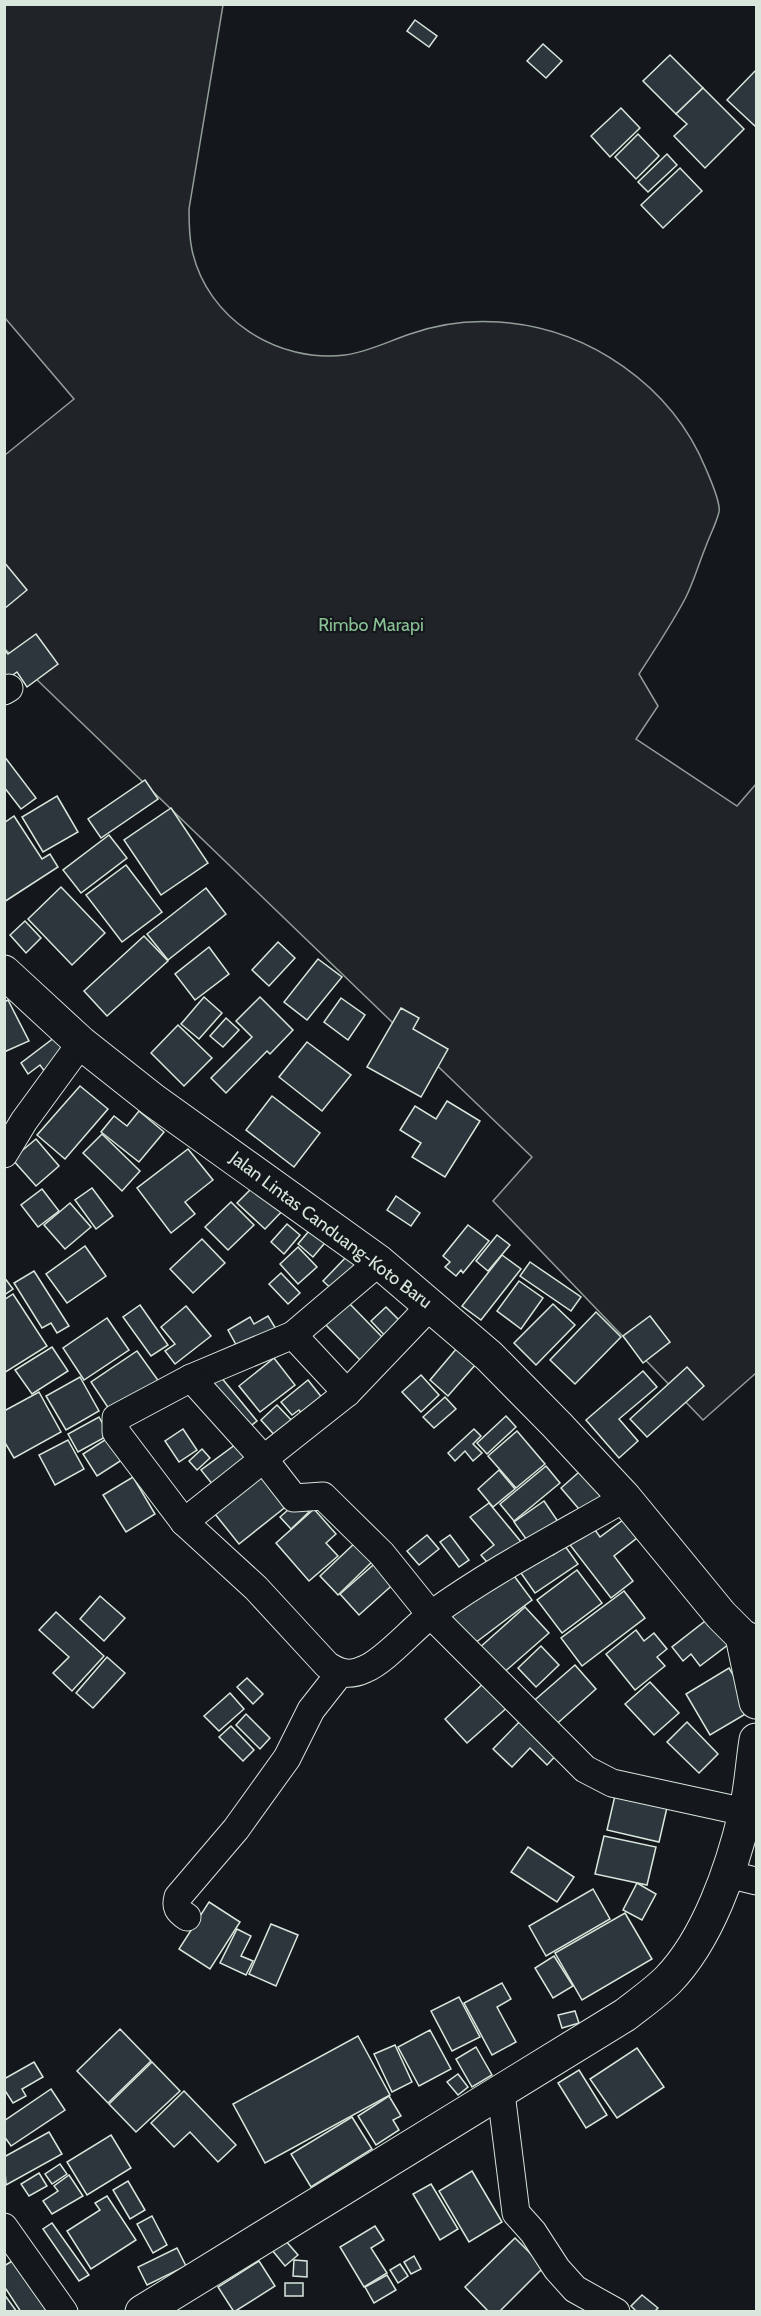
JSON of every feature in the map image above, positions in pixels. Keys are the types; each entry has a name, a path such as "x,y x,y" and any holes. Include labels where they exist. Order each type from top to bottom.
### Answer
{"main road":[{"name":"Jalan Lintas Canduang-Koto Baru","path":"4,972 81,1043 153,1100 379,1262 489,1356 625,1498 721,1615 749,1640"},
{"path":"749,1640 756,1702"},
{"path":"142,2312 624,2015 668,1980 687,1956 703,1928 742,1878 745,1812 756,1740"}],"street":[{"path":"4,1154 24,1121 81,1043"},
{"path":"379,1262 293,1335 191,1378 116,1418 116,1432 184,1522 256,1588 327,1665 340,1673 354,1674 369,1668 431,1615 485,1580 625,1498"},
{"path":"184,1522 347,1393 431,1305"},
{"path":"293,1335 347,1393"},
{"path":"191,1378 263,1458 294,1498 323,1496 382,1554 431,1615 585,1769 612,1783 745,1812"},
{"path":"187,1917 178,1911 176,1904 178,1897 236,1829 287,1758 311,1710 340,1673"},
{"path":"501,2092 516,2213 557,2269 575,2289 616,2312"},
{"path":"4,2227 64,2312"}],"green space":[{"name":"Rimbo Marapi","path":"4,5 223,5 189,209 190,235 200,275 213,297 229,316 249,331 295,352 320,356 354,354 421,331 465,322 499,322 532,327 565,336 595,349 624,367 649,388 672,412 691,439 706,469 717,497 719,512 686,597 639,674 658,706 636,739 737,806 756,784 756,1373 703,1420 493,1201 532,1157 5,649 5,455 74,399 5,318"}],"building":[{"path":"415,20 437,36 429,47 407,31"},
{"path":"543,44 562,61 546,78 527,61"},
{"path":"670,55 703,88 676,114 643,81"},
{"path":"756,70 756,124 755,126 727,100"},
{"path":"703,88 744,129 705,168 674,136 687,124 676,114"},
{"path":"621,108 640,128 610,157 591,136"},
{"path":"638,134 659,156 636,179 615,157"},
{"path":"667,154 677,165 648,192 638,182"},
{"path":"680,168 702,191 663,228 641,205"},
{"path":"4,562 27,590 4,609"},
{"path":"36,634 58,664 27,687 17,672 4,681 4,649 8,654"},
{"path":"4,756 36,798 21,809 4,787"},
{"path":"145,780 158,799 101,838 88,819"},
{"path":"57,796 78,832 43,852 22,817"},
{"path":"171,808 208,863 161,895 124,840"},
{"path":"14,816 42,859 50,854 58,867 4,902 4,823"},
{"path":"109,835 127,858 81,893 63,870"},
{"path":"126,865 162,912 122,942 86,895"},
{"path":"61,887 105,933 72,965 28,919"},
{"path":"206,888 226,914 168,960 147,934"},
{"path":"25,921 41,938 26,953 10,935"},
{"path":"144,936 168,961 107,1016 84,991"},
{"path":"278,942 295,958 269,986 252,970"},
{"path":"209,947 229,974 195,1000 175,974"},
{"path":"318,959 342,977 307,1020 284,1002"},
{"path":"204,997 222,1013 199,1039 181,1024"},
{"path":"260,997 293,1030 270,1054 267,1051 226,1093 211,1078 252,1037 236,1021"},
{"path":"341,998 365,1015 348,1040 324,1022"},
{"path":"8,1000 29,1041 4,1052 4,1002"},
{"path":"401,1008 419,1018 413,1029 448,1049 421,1097 367,1067"},
{"path":"226,1018 239,1030 223,1047 210,1036"},
{"path":"178,1025 212,1058 184,1086 151,1053"},
{"path":"63,1031 76,1048 45,1072 40,1065 28,1074 21,1063"},
{"path":"307,1042 351,1075 322,1111 279,1077"},
{"path":"80,1086 108,1109 65,1159 37,1135"},
{"path":"272,1096 320,1133 294,1167 246,1130"},
{"path":"447,1101 480,1121 445,1177 412,1157 421,1143 400,1130 415,1106 436,1119"},
{"path":"139,1111 164,1132 139,1162 101,1132 114,1116 127,1126"},
{"path":"102,1134 140,1171 122,1191 83,1153"},
{"path":"36,1139 59,1166 36,1186 12,1159"},
{"path":"188,1149 213,1180 185,1202 195,1214 171,1233 137,1188"},
{"path":"261,1179 288,1205 265,1229 237,1203"},
{"path":"92,1188 113,1216 96,1229 75,1200"},
{"path":"42,1189 59,1211 38,1227 21,1205"},
{"path":"396,1196 420,1213 411,1226 387,1210"},
{"path":"231,1202 254,1225 228,1250 205,1227"},
{"path":"70,1203 91,1227 65,1249 44,1225"},
{"path":"287,1224 300,1235 284,1254 271,1242"},
{"path":"314,1225 329,1238 313,1257 298,1244"},
{"path":"468,1225 489,1241 463,1273 461,1270 456,1276 445,1267 450,1262 443,1256"},
{"path":"497,1235 510,1245 488,1271 476,1261"},
{"path":"202,1239 225,1263 193,1293 170,1269"},
{"path":"85,1246 106,1276 67,1303 46,1274"},
{"path":"298,1247 317,1267 298,1284 280,1264"},
{"path":"350,1253 364,1266 337,1294 323,1281"},
{"path":"502,1255 521,1269 481,1320 462,1306"},
{"path":"530,1262 581,1297 571,1311 520,1276"},
{"path":"34,1271 69,1326 57,1333 51,1323 42,1328 14,1283"},
{"path":"281,1273 300,1293 288,1304 269,1284"},
{"path":"4,1277 13,1289 4,1295"},
{"path":"519,1281 543,1298 521,1329 497,1311"},
{"path":"13,1294 47,1346 4,1373 4,1300"},
{"path":"347,1301 384,1339 361,1361 324,1323"},
{"path":"553,1304 575,1325 536,1365 514,1343"},
{"path":"140,1305 168,1345 151,1356 123,1317"},
{"path":"186,1306 211,1336 175,1364 165,1351 175,1344 161,1327"},
{"path":"386,1307 401,1322 386,1337 371,1321"},
{"path":"596,1312 621,1337 575,1384 550,1360"},
{"path":"268,1316 276,1329 239,1350 228,1330 250,1317 254,1324"},
{"path":"650,1316 670,1342 643,1363 623,1336"},
{"path":"107,1318 129,1350 84,1380 63,1348"},
{"path":"52,1347 68,1371 32,1394 15,1370"},
{"path":"457,1348 476,1364 448,1396 430,1380"},
{"path":"137,1351 160,1383 113,1415 91,1382"},
{"path":"274,1358 295,1385 260,1412 239,1386"},
{"path":"687,1367 704,1386 647,1437 630,1419"},
{"path":"643,1371 657,1387 619,1419 638,1441 619,1458 586,1420"},
{"path":"421,1375 439,1395 421,1412 402,1392"},
{"path":"220,1376 257,1421 243,1432 206,1387"},
{"path":"80,1377 99,1411 66,1430 46,1396"},
{"path":"308,1380 327,1404 307,1420 299,1410 292,1415 281,1402"},
{"path":"39,1392 61,1432 14,1458 4,1441 4,1411"},
{"path":"445,1397 456,1409 434,1428 423,1417"},
{"path":"277,1405 294,1423 277,1438 261,1420"},
{"path":"506,1416 516,1427 487,1454 477,1443"},
{"path":"99,1417 109,1435 78,1452 68,1434"},
{"path":"183,1429 197,1450 179,1462 165,1441"},
{"path":"474,1429 481,1436 473,1444 482,1453 473,1461 465,1451 455,1461 448,1453"},
{"path":"517,1431 545,1464 516,1488 488,1456"},
{"path":"111,1436 125,1458 97,1476 83,1454"},
{"path":"243,1439 258,1459 217,1490 201,1470"},
{"path":"68,1440 84,1469 55,1485 39,1455"},
{"path":"202,1449 210,1458 197,1470 189,1461"},
{"path":"587,1465 610,1493 584,1515 561,1488"},
{"path":"546,1466 560,1483 514,1521 500,1504"},
{"path":"259,1470 288,1505 239,1544 211,1509"},
{"path":"499,1470 515,1489 493,1507 478,1489"},
{"path":"133,1477 155,1514 126,1532 103,1495"},
{"path":"298,1501 309,1512 291,1529 280,1517"},
{"path":"544,1501 559,1523 529,1543 514,1522"},
{"path":"489,1503 522,1543 492,1568 481,1555 494,1545 470,1517"},
{"path":"314,1509 336,1534 326,1543 338,1556 309,1581 276,1543"},
{"path":"623,1520 637,1538 614,1556 633,1581 611,1598 567,1541 590,1523 600,1537"},
{"path":"427,1535 439,1549 419,1565 407,1551"},
{"path":"450,1535 469,1560 459,1567 440,1542"},
{"path":"357,1541 375,1559 338,1595 320,1576"},
{"path":"546,1545 553,1555 565,1546 578,1564 535,1593 516,1566"},
{"path":"380,1559 398,1580 359,1615 340,1594"},
{"path":"509,1569 532,1600 467,1649 444,1618"},
{"path":"577,1570 602,1603 562,1633 537,1600"},
{"path":"624,1591 645,1618 582,1666 561,1638"},
{"path":"100,1596 125,1618 104,1641 80,1619"},
{"path":"525,1607 549,1633 501,1675 478,1649"},
{"path":"56,1612 104,1656 72,1691 53,1673 69,1657 39,1630"},
{"path":"709,1618 729,1644 700,1666 691,1654 683,1661 672,1647"},
{"path":"636,1630 644,1641 654,1633 667,1649 657,1657 665,1666 635,1690 606,1654"},
{"path":"541,1646 559,1665 536,1687 518,1668"},
{"path":"107,1657 125,1673 93,1708 76,1693"},
{"path":"575,1665 596,1689 551,1729 529,1705"},
{"path":"729,1668 754,1709 710,1735 686,1694"},
{"path":"247,1678 263,1694 253,1704 237,1687"},
{"path":"486,1681 509,1706 467,1743 445,1719"},
{"path":"650,1682 679,1713 654,1735 625,1704"},
{"path":"230,1693 244,1709 219,1731 204,1716"},
{"path":"246,1714 270,1738 260,1749 236,1725"},
{"path":"525,1716 561,1750 547,1765 530,1748 512,1767 493,1749"},
{"path":"687,1722 718,1754 699,1773 667,1742"},
{"path":"231,1726 254,1750 243,1761 219,1737"},
{"path":"617,1787 669,1799 659,1842 607,1830"},
{"path":"604,1836 656,1847 647,1885 595,1874"},
{"path":"528,1847 574,1877 557,1902 511,1872"},
{"path":"637,1883 656,1894 642,1920 623,1910"},
{"path":"593,1889 610,1919 546,1956 529,1926"},
{"path":"209,1902 240,1922 210,1969 179,1949"},
{"path":"625,1913 652,1959 582,2000 555,1953"},
{"path":"271,1924 298,1935 276,1986 249,1974"},
{"path":"237,1929 251,1936 241,1956 253,1961 246,1975 220,1963"},
{"path":"554,1956 573,1986 553,1998 535,1968"},
{"path":"502,1983 511,1999 497,2007 516,2042 492,2055 464,2003"},
{"path":"459,1997 480,2037 452,2051 431,2011"},
{"path":"575,2011 579,2023 562,2028 558,2015"},
{"path":"120,2029 151,2061 108,2103 77,2071"},
{"path":"430,2030 451,2069 419,2086 398,2047"},
{"path":"358,2036 390,2095 265,2163 233,2104"},
{"path":"395,2045 412,2082 392,2092 374,2054"},
{"path":"476,2047 492,2075 472,2087 456,2059"},
{"path":"637,2048 664,2087 617,2118 590,2079"},
{"path":"34,2062 43,2077 22,2089 26,2096 13,2103 4,2089 4,2079"},
{"path":"152,2062 180,2091 136,2132 109,2104"},
{"path":"579,2070 607,2115 586,2128 558,2083"},
{"path":"458,2074 468,2087 458,2095 447,2082"},
{"path":"51,2089 65,2110 11,2146 4,2136 4,2121"},
{"path":"184,2091 236,2145 218,2162 190,2132 174,2147 151,2123"},
{"path":"389,2096 401,2116 393,2120 399,2130 376,2145 358,2116"},
{"path":"352,2117 372,2149 311,2187 291,2154"},
{"path":"49,2132 62,2154 6,2185 4,2157"},
{"path":"111,2135 131,2168 87,2195 67,2162"},
{"path":"60,2164 67,2174 52,2184 45,2174"},
{"path":"472,2171 502,2222 469,2242 439,2191"},
{"path":"39,2173 47,2186 29,2196 21,2184"},
{"path":"69,2175 83,2196 52,2214 43,2201 58,2191 54,2186"},
{"path":"128,2181 145,2210 130,2219 113,2190"},
{"path":"431,2184 458,2229 440,2240 413,2194"},
{"path":"107,2196 136,2240 91,2269 67,2231 100,2210 95,2203"},
{"path":"152,2216 167,2245 153,2253 137,2224"},
{"path":"52,2223 89,2275 79,2281 43,2229"},
{"path":"375,2226 384,2240 371,2248 387,2273 364,2287 340,2247"},
{"path":"515,2238 544,2267 499,2312 489,2312 465,2287"},
{"path":"285,2240 298,2255 285,2266 272,2250"},
{"path":"177,2248 186,2266 147,2285 138,2267"},
{"path":"414,2256 421,2269 411,2274 404,2262"},
{"path":"17,2258 50,2306 43,2312 21,2312 4,2286 4,2266"},
{"path":"294,2260 307,2261 307,2277 293,2276"},
{"path":"259,2261 275,2286 234,2312 218,2287"},
{"path":"400,2264 408,2276 398,2283 390,2270"},
{"path":"387,2275 396,2290 374,2303 365,2287"},
{"path":"285,2283 303,2283 303,2296 285,2296"},
{"path":"4,2294 17,2312 4,2312"},
{"path":"642,2295 658,2308 654,2312 637,2312 631,2306"}]}
